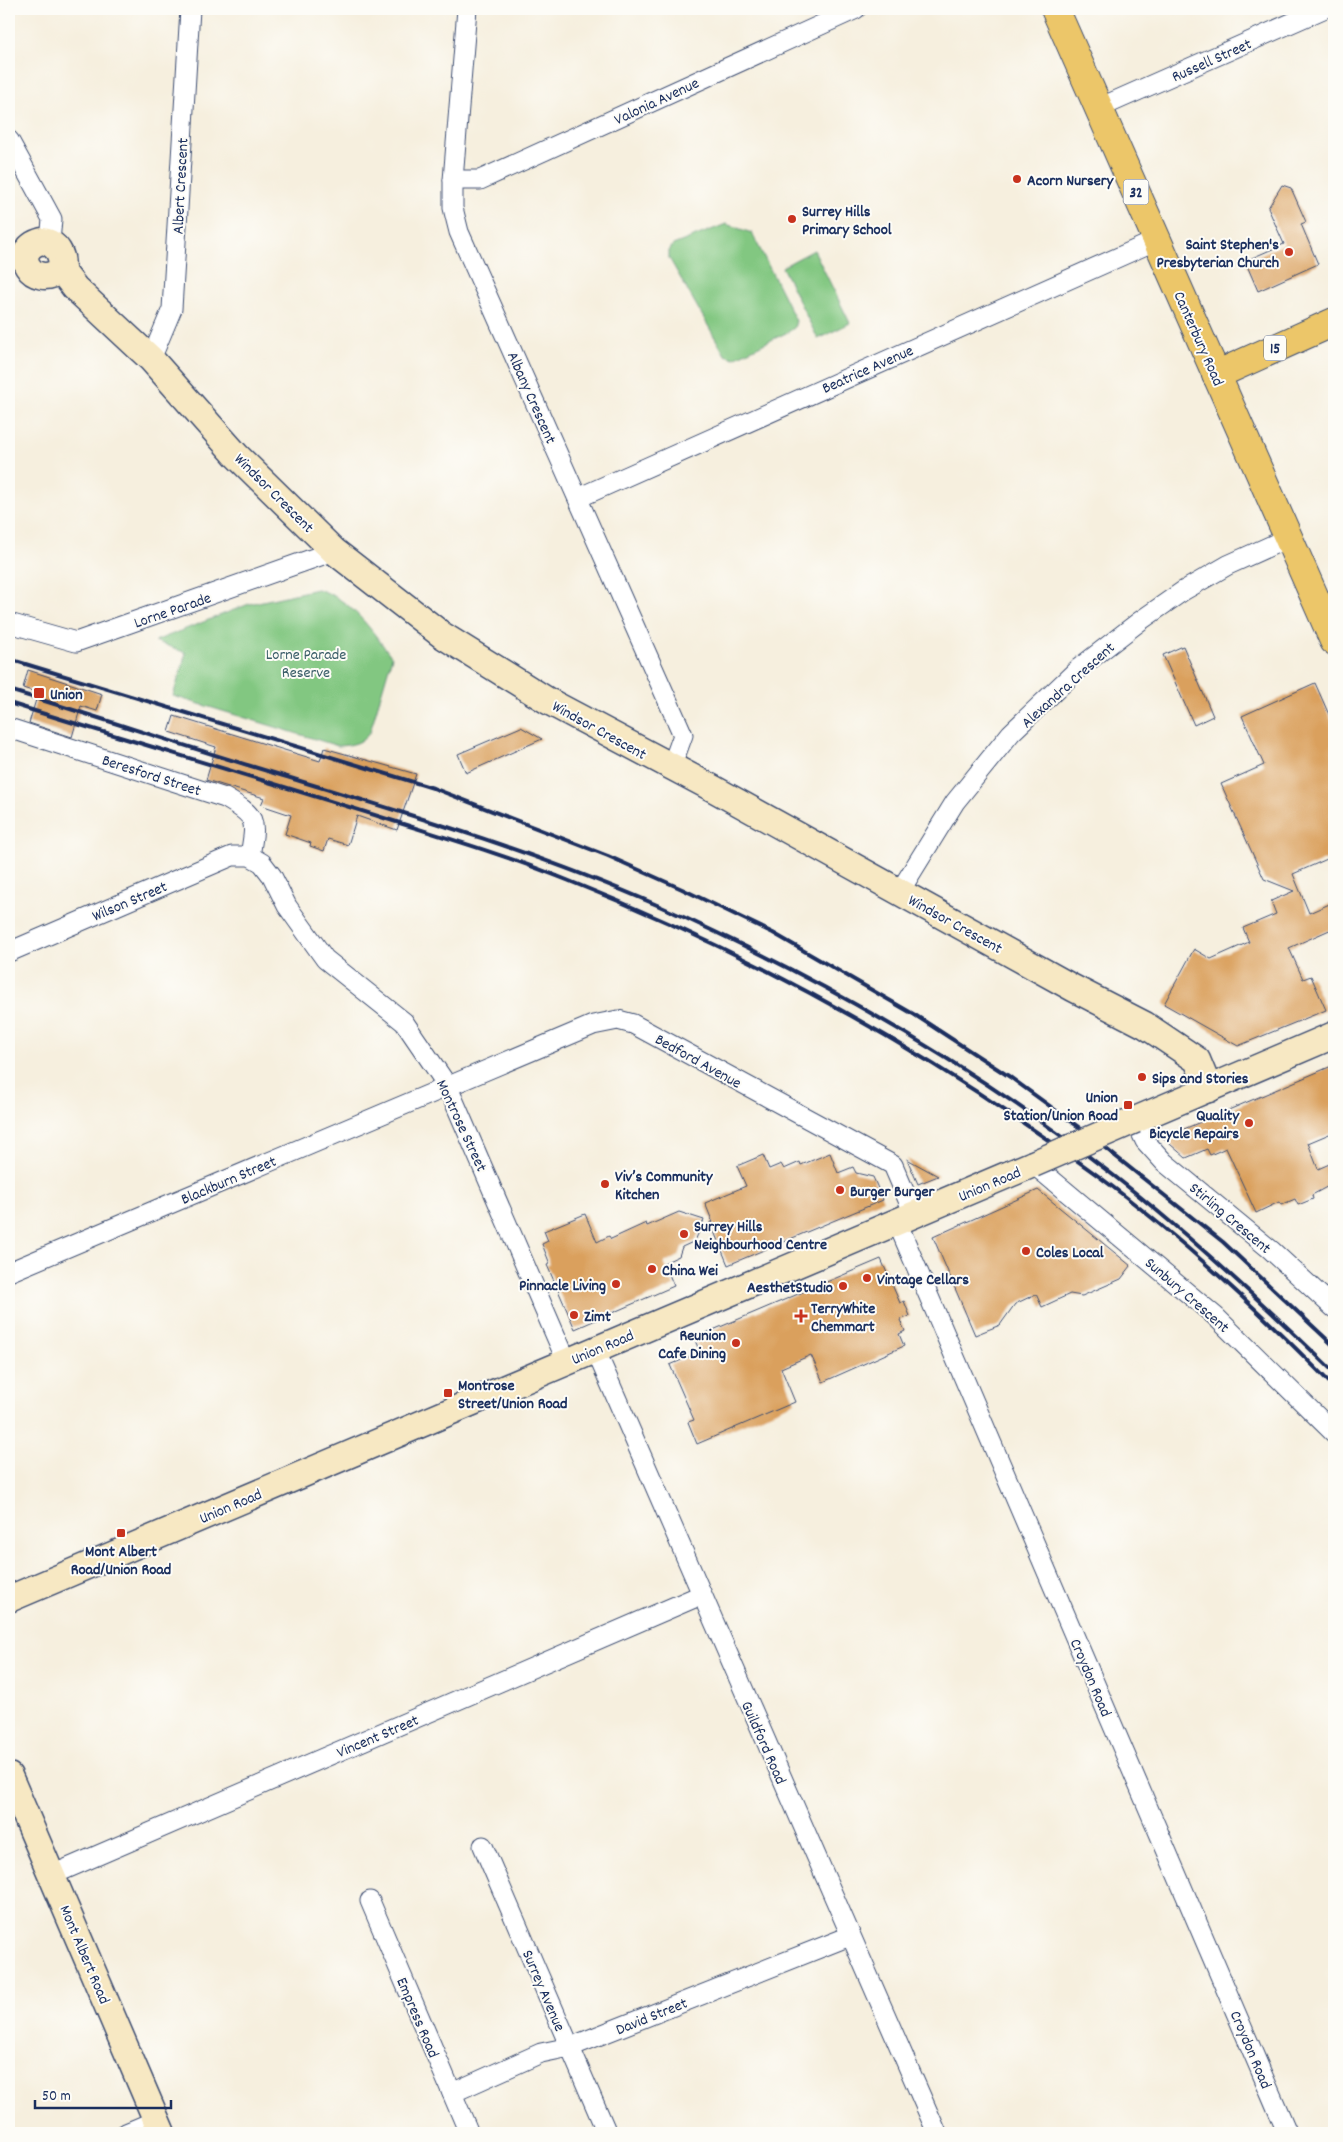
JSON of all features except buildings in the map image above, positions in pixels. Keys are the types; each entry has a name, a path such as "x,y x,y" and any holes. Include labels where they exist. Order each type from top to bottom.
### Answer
{"main road":[{"name":"Canterbury Road","path":"1055,9 1334,641"},
{"path":"42,241 50,242 59,251 62,262 61,270 53,275 42,277 31,272 17,250 42,241"},
{"name":"Windsor Crescent","path":"61,270 75,288 151,359 238,456 334,551 442,635 548,701 671,768 714,789 1073,988 1145,1025 1197,1060 1209,1089"},
{"name":"15","path":"1216,374 1334,322"},
{"name":"Union Road","path":"9,1599 1334,1035"},
{"name":"Mont Albert Road","path":"9,1776 160,2126"}],"street":[{"name":"Albert Crescent","path":"151,359 172,309 190,9"},
{"name":"Albany Crescent","path":"467,9 453,180 453,208 459,232 684,735 671,768"},
{"name":"Valonia Avenue","path":"453,180 480,180 856,9"},
{"name":"Russell Street","path":"1099,108 1323,9"},
{"path":"9,140 52,220 50,242"},
{"name":"Beatrice Avenue","path":"578,498 1157,240"},
{"name":"Alexandra Crescent","path":"900,891 955,802 1011,734 1079,668 1183,591 1228,565 1290,538"},
{"name":"Lorne Parade","path":"9,623 76,642 334,551"},
{"name":"Beresford Street","path":"9,728 225,798 249,813 255,826 250,856"},
{"name":"Wilson Street","path":"9,952 232,856 250,856"},
{"name":"Montrose Street","path":"250,856 262,863 287,906 325,959 404,1022 447,1085 566,1362"},
{"name":"Bedford Avenue","path":"447,1085 593,1024 618,1020 633,1024 893,1165 906,1218"},
{"name":"Blackburn Street","path":"9,1272 447,1085"},
{"name":"Stirling Crescent","path":"1135,1120 1145,1141 1164,1162 1272,1250 1334,1308"},
{"name":"Sunbury Crescent","path":"1033,1164 1215,1316 1334,1434"},
{"name":"Croydon Road","path":"906,1218 1287,2133"},
{"name":"Guildford Road","path":"595,1349 937,2133"},
{"name":"Vincent Street","path":"52,1876 701,1595"},
{"name":"Surrey Avenue","path":"483,1846 607,2133"},
{"name":"Empress Road","path":"370,1901 469,2133"},
{"name":"David Street","path":"452,2093 541,2054 570,2047 850,1936"},
{"path":"126,2133 160,2126"}],"green space":[{"path":"726,224 752,233 796,321 794,328 788,332 734,358 725,355 669,258 669,251 673,245"},
{"path":"814,250 850,323 818,339 782,267"},
{"name":"Lorne Parade Reserve","path":"317,589 340,600 359,616 392,657 370,732 364,739 352,744 338,746 173,696 186,653 155,641 249,604"}],"railway":[{"path":"9,659 433,788 608,856 773,933 915,1015 1010,1077 1080,1128 1223,1242 1334,1346"},
{"path":"9,690 421,818 516,850 611,885 777,962 893,1026 1006,1097 1060,1135 1142,1198 1198,1246 1334,1372"},
{"path":"9,703 340,804 522,863 637,909 706,940 774,974 907,1048 1035,1131 1097,1175 1129,1199 1220,1276 1334,1387"}],"place":[{"name":"Acorn Nursery","path":"1017,179"},
{"name":"Surrey Hills Primary School","path":"792,219"},
{"name":"Saint Stephen's Presbyterian Church","path":"1289,252"},
{"name":"Union","path":"39,693"},
{"name":"Sips and Stories","path":"1142,1077"},
{"name":"Union Station/Union Road","path":"1128,1105"},
{"name":"Quality Bicycle Repairs","path":"1249,1123"},
{"name":"Viv’s Community Kitchen","path":"605,1184"},
{"name":"Burger Burger","path":"840,1190"},
{"name":"Surrey Hills Neighbourhood Centre","path":"684,1234"},
{"name":"Coles Local","path":"1026,1251"},
{"name":"China Wei","path":"652,1269"},
{"name":"Vintage Cellars","path":"867,1278"},
{"name":"Pinnacle Living","path":"616,1284"},
{"name":"AesthetStudio","path":"843,1286"},
{"name":"Zimt","path":"574,1315"},
{"name":"TerryWhite Chemmart","path":"801,1316"},
{"name":"Reunion Cafe Dining","path":"736,1343"},
{"name":"Montrose Street/Union Road","path":"448,1393"},
{"name":"Mont Albert Road/Union Road","path":"121,1533"}]}
